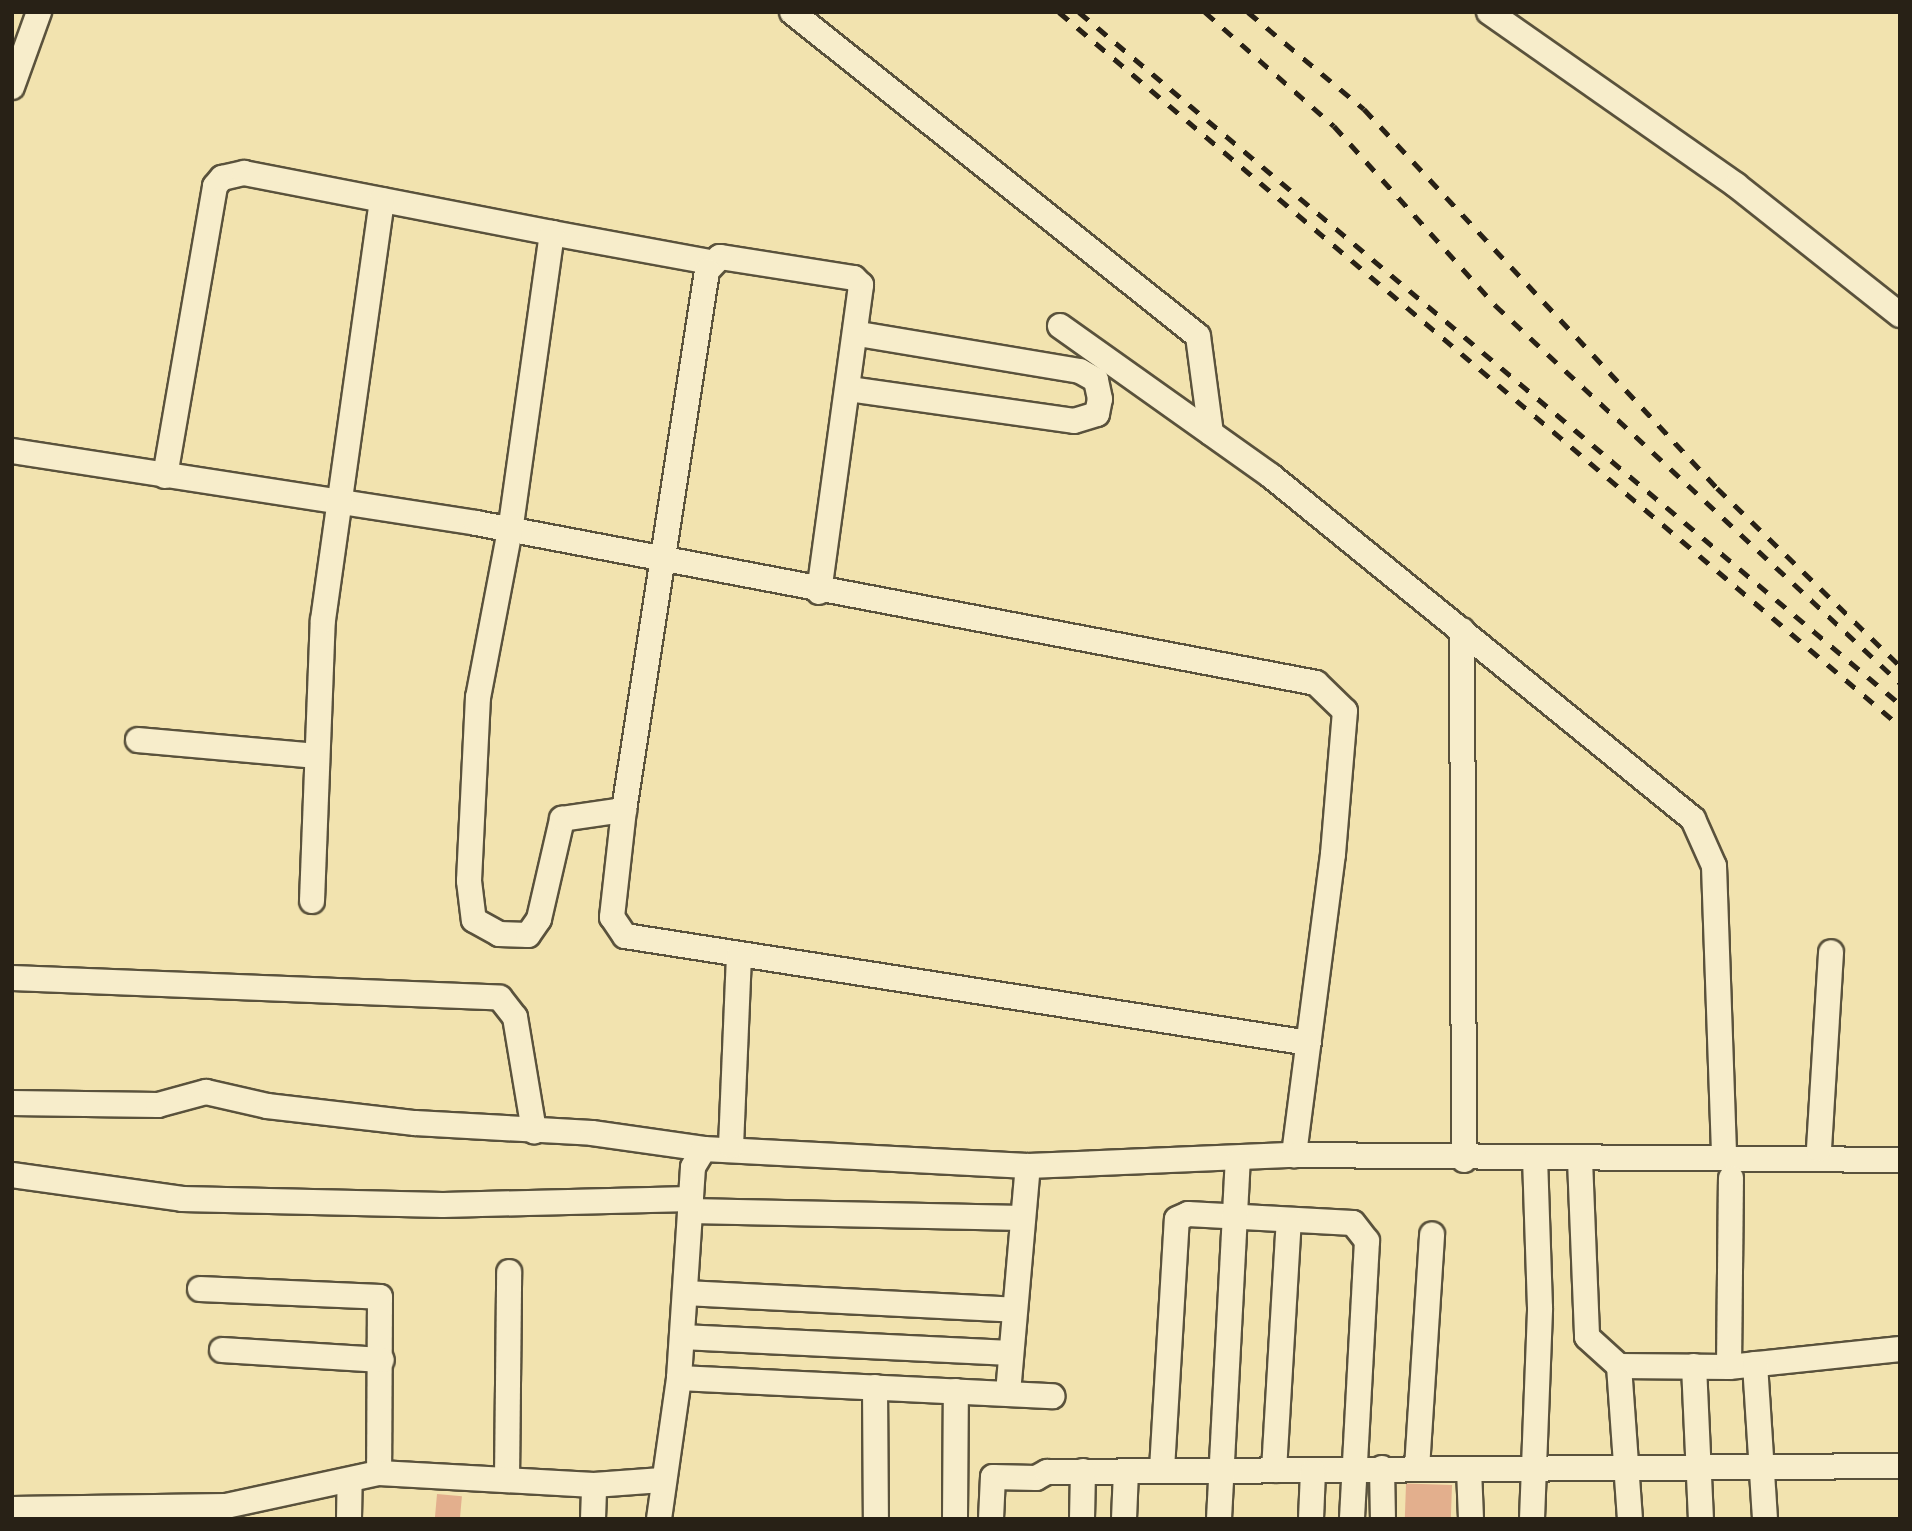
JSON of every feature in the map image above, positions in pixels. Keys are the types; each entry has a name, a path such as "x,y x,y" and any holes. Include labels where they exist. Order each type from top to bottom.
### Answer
{"street":[{"path":"12,88 39,12"},
{"path":"792,12 1198,336 1211,433"},
{"path":"1489,12 1735,184 1898,310"},
{"path":"165,476 215,186 222,178 244,173 710,262 730,256 853,278 862,298 819,592"},
{"path":"312,901 323,620 382,200"},
{"path":"552,233 510,530 478,697 469,881 474,920 499,934 528,934 539,919 562,819 624,810"},
{"path":"710,262 624,810 615,926 625,936 1309,1043"},
{"path":"1060,326 1211,433 1462,630 1693,819 1708,839 1714,866 1724,1149"},
{"path":"849,389 1074,421 1097,414 1100,399 1096,380 1080,370 858,334"},
{"path":"12,451 510,530 819,592 1316,683 1345,710 1309,1043 1294,1155"},
{"path":"1462,630 1464,1160"},
{"path":"138,740 316,756"},
{"path":"1819,1149 1831,952"},
{"path":"731,1146 739,954"},
{"path":"12,978 500,998 515,1017 534,1131"},
{"path":"12,1104 158,1105 206,1092 267,1106 704,1149 731,1146 1028,1166 1238,1162 1294,1155 1652,1163 1900,1160"},
{"path":"1652,1163 1724,1149 1900,1146"},
{"path":"659,1519 662,1480 679,1378 693,1167 704,1149"},
{"path":"1532,1519 1540,1308 1535,1160"},
{"path":"1580,1160 1587,1338 1619,1366 1729,1367 1900,1349"},
{"path":"1219,1519 1238,1162"},
{"path":"1652,1163 1731,1178 1900,1175"},
{"path":"1008,1393 1028,1166"},
{"path":"12,1175 182,1199 443,1205 690,1205 1024,1218"},
{"path":"1729,1367 1731,1178"},
{"path":"1162,1469 1174,1229 1188,1214 1353,1223 1365,1232 1352,1519"},
{"path":"1274,1471 1289,1220"},
{"path":"1417,1468 1432,1234"},
{"path":"507,1480 509,1272"},
{"path":"200,1289 368,1292 384,1306 379,1473"},
{"path":"685,1293 1015,1310"},
{"path":"682,1337 1011,1353"},
{"path":"222,1350 382,1360"},
{"path":"1755,1364 1765,1519"},
{"path":"1619,1366 1630,1519"},
{"path":"1694,1366 1701,1519"},
{"path":"679,1378 1053,1396"},
{"path":"876,1387 876,1519"},
{"path":"955,1519 956,1391"},
{"path":"991,1519 993,1477 1083,1471 1221,1469 1355,1472 1382,1468 1535,1470 1900,1466"},
{"path":"1382,1468 1383,1519"},
{"path":"1469,1469 1471,1519"},
{"path":"1082,1519 1083,1471"},
{"path":"1124,1519 1126,1471"},
{"path":"1311,1519 1314,1471"},
{"path":"12,1509 79,1514 195,1513 379,1473 594,1485 662,1480"},
{"path":"349,1480 349,1519"},
{"path":"593,1519 594,1485"}],"building":[{"path":"1406,1483 1452,1485 1451,1519 1405,1517"},
{"path":"437,1494 462,1496 460,1519 435,1519"}],"railway":[{"path":"1059,12 1900,726"},
{"path":"1079,12 1900,704"},
{"path":"1205,12 1334,126 1495,305 1900,683"},
{"path":"1248,12 1364,109 1717,488 1900,666"}]}
